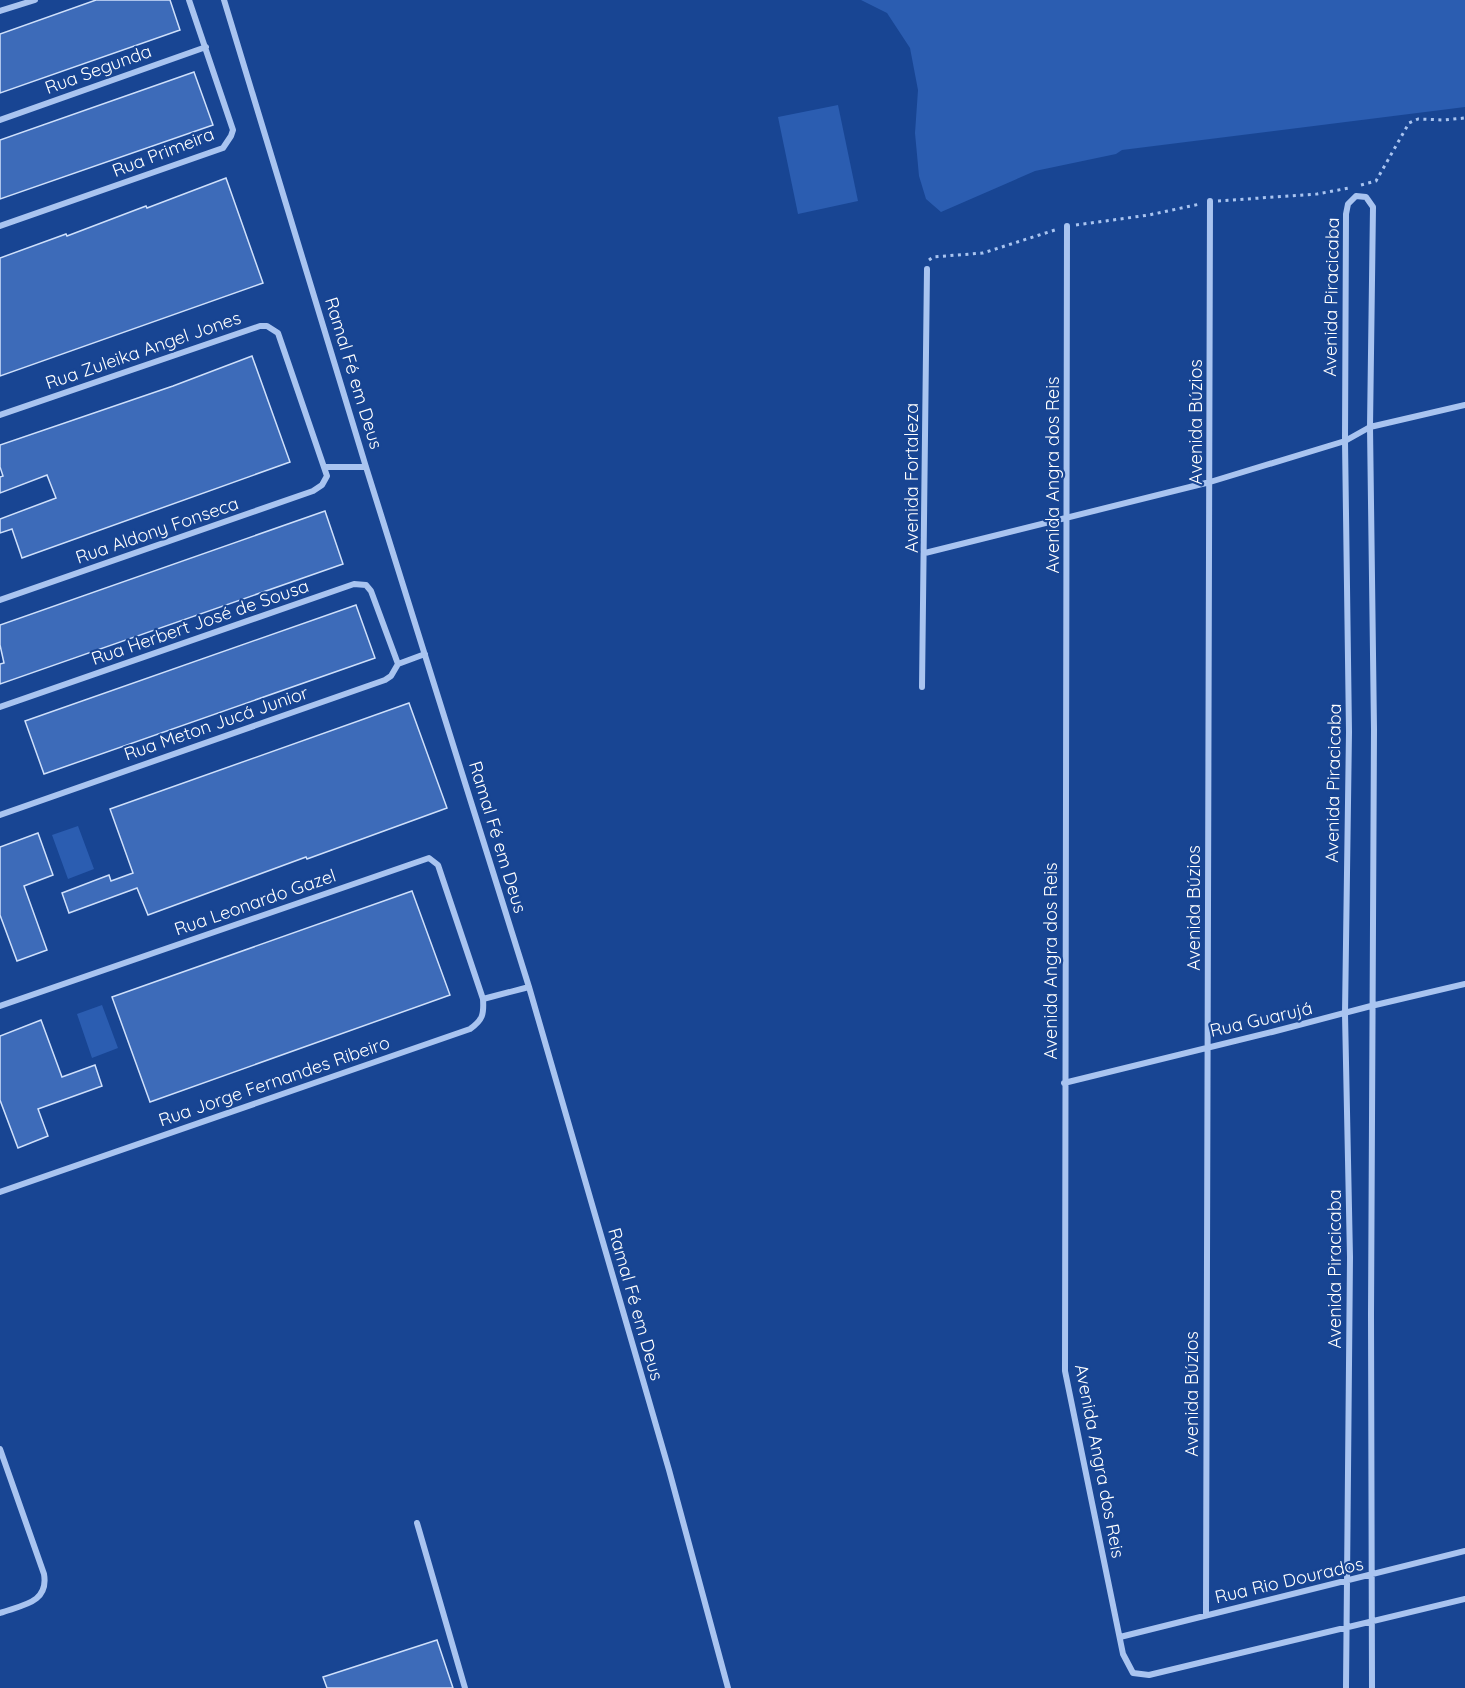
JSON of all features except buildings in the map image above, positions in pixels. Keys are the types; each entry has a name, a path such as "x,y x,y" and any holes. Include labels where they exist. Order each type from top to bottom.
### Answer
{"street":[{"path":"0,11 35,0"},
{"name":"Rua Primeira","path":"0,226 223,148 233,130 189,0"},
{"name":"Ramal Fé em Deus","path":"224,0 366,467 529,987 669,1470 728,1688"},
{"name":"Rua Segunda","path":"0,120 206,47"},
{"name":"Avenida Piracicaba","path":"1346,1688 1350,1257 1345,1014 1349,732 1345,441 1346,214 1348,204 1356,196 1366,197 1373,207 1370,427 1374,717 1371,1006 1372,1688"},
{"name":"Avenida Búzios","path":"1206,1615 1210,201"},
{"name":"Avenida Angra dos Reis","path":"1066,226 1065,1371 1123,1654 1129,1668 1134,1673 1149,1675 1346,1628"},
{"name":"Avenida Fortaleza","path":"922,687 927,269"},
{"name":"Rua Zuleika Angel Jones","path":"0,415 260,326 267,326 278,333 327,476 322,485"},
{"path":"925,553 1210,482 1345,441 1370,427 1465,405"},
{"path":"324,467 366,467"},
{"name":"Rua Aldony Fonseca","path":"0,600 313,491 322,485"},
{"name":"Rua Herbert José de Sousa","path":"0,707 354,584 366,585 371,591 398,664"},
{"path":"398,664 425,654"},
{"name":"Rua Meton Jucá Junior","path":"0,815 385,680 391,676 398,664"},
{"name":"Rua Leonardo Gazel","path":"0,1006 429,858 438,865 483,999"},
{"name":"Rua Guarujá","path":"1064,1083 1465,984"},
{"path":"483,999 529,987"},
{"name":"Rua Jorge Fernandes Ribeiro","path":"0,1192 470,1029 480,1021 484,1013 483,999"},
{"path":"0,1449 46,1584 43,1594 32,1601 0,1613"},
{"path":"417,1523 465,1688"},
{"name":"Rua Rio Dourados","path":"1120,1637 1465,1551"},
{"path":"1346,1628 1465,1599"}],"shaded area":[{"path":"861,0 1465,0 1465,107 1122,150 1116,154 1035,171 941,212 926,199 919,176 915,133 918,90 910,48 887,13"},
{"path":"838,105 858,201 798,214 778,117"},
{"path":"78,826 94,869 68,879 52,835"},
{"path":"102,1005 118,1048 92,1058 77,1014"}]}
